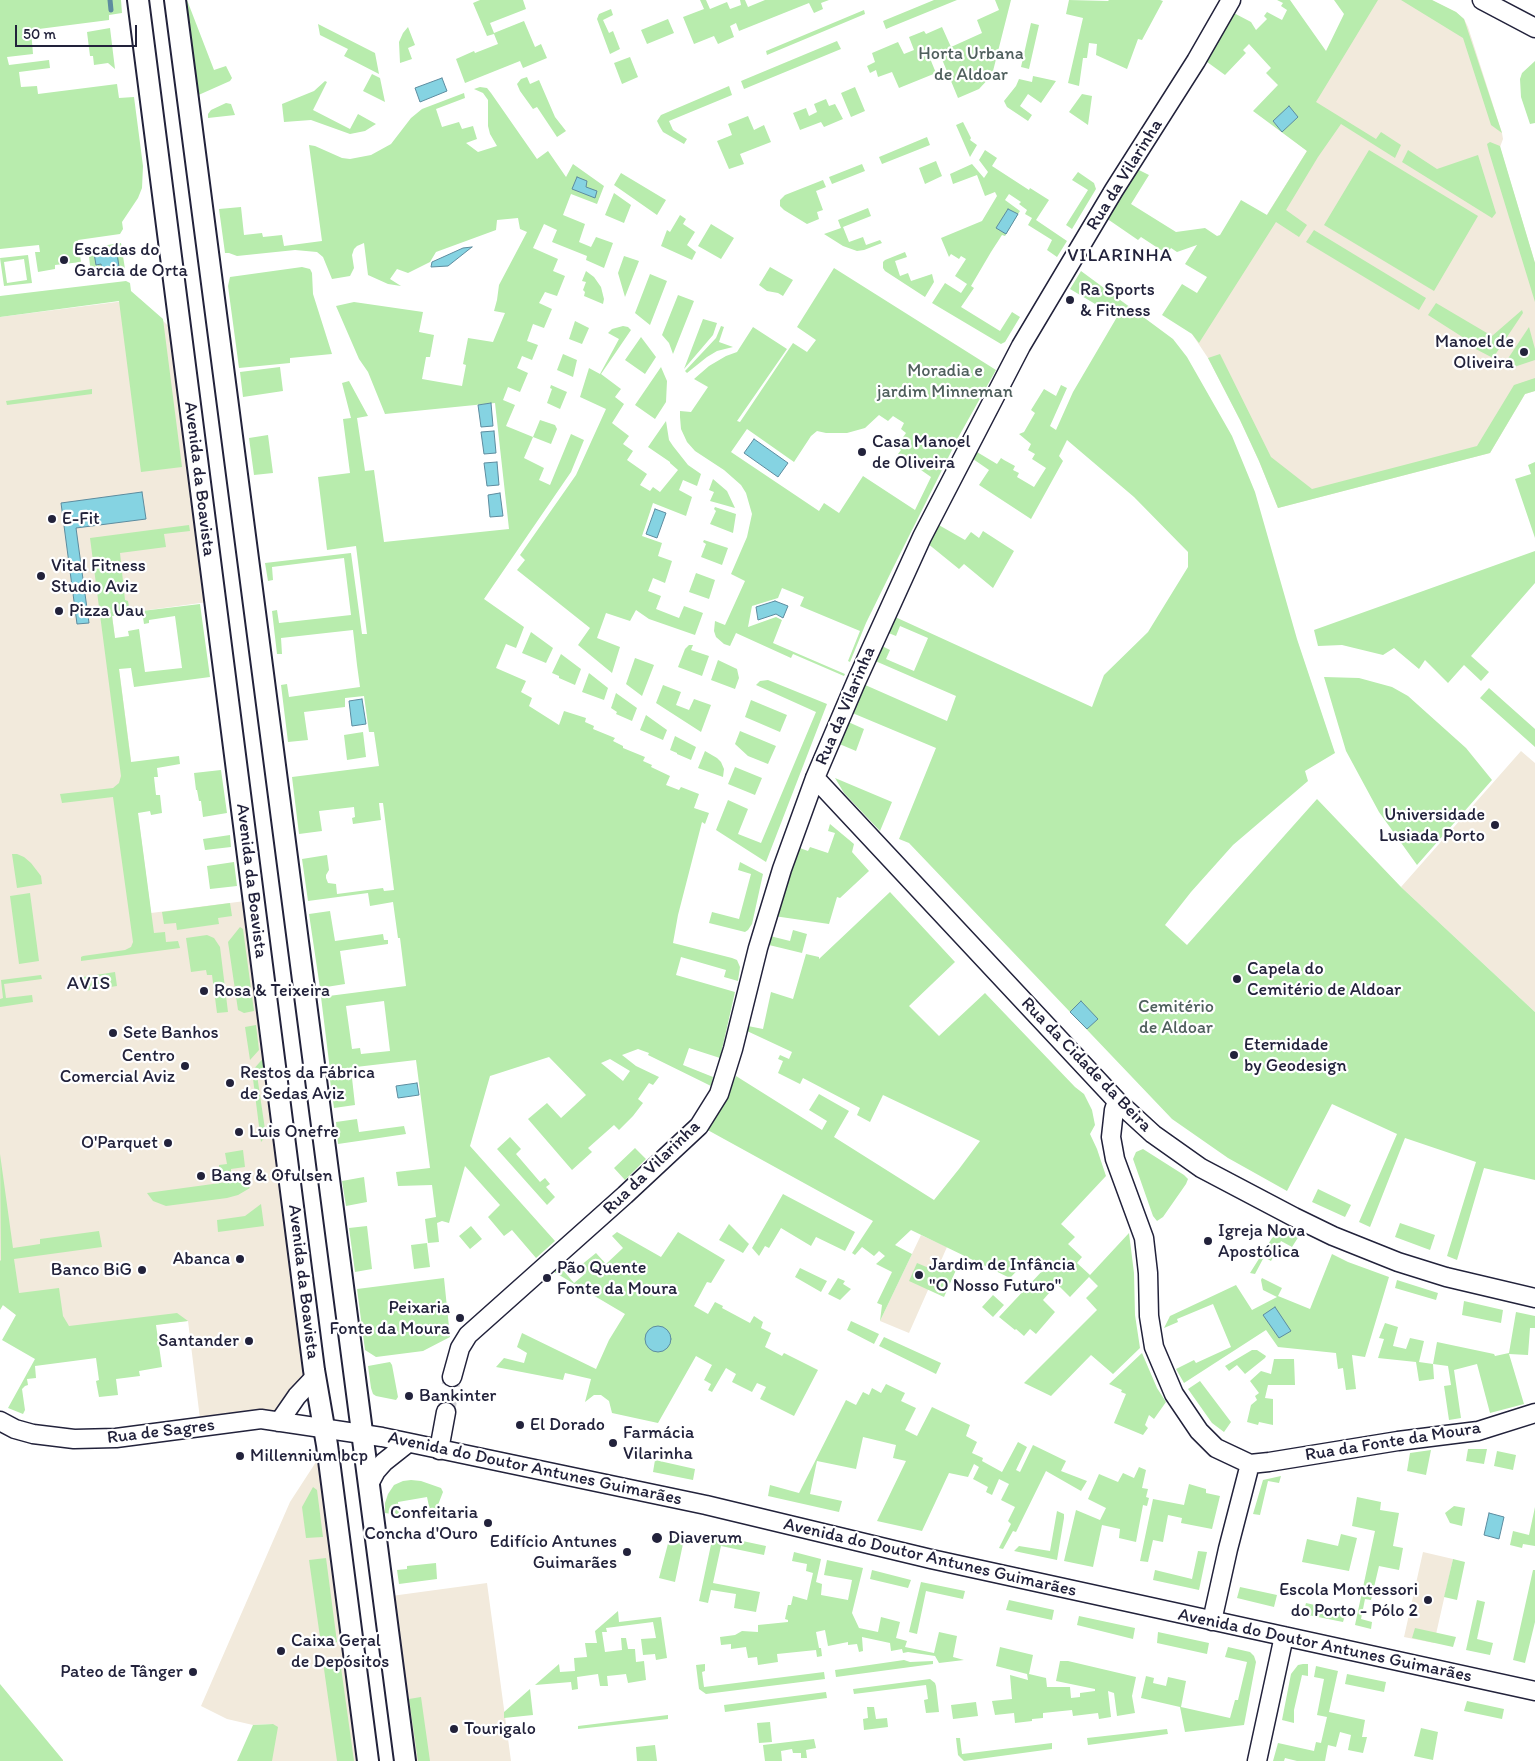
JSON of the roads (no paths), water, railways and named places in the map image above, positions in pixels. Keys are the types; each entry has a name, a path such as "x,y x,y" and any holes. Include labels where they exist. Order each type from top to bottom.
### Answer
{"main road":[{"name":"Avenida da Boavista","path":"138,0 315,1377 324,1428 368,1761"},
{"path":"175,0 405,1761"}],"street":[{"name":"Rua da Vilarinha","path":"454,1370 460,1348 478,1325 625,1195 699,1126 719,1094 733,1049 758,948 782,869 815,778 922,537 1012,362 1114,190 1196,61 1231,0"},
{"path":"1482,0 1535,28"},
{"name":"Rua da Cidade da Beira","path":"815,778 1117,1101 1153,1134 1201,1168 1333,1236 1398,1262 1458,1281 1535,1298"},
{"path":"1117,1101 1111,1137 1116,1159 1144,1238 1148,1273 1149,1316 1154,1347 1174,1394 1199,1431 1216,1448 1250,1464 1212,1621"},
{"path":"279,1422 297,1396 315,1377"},
{"path":"439,1450 446,1412"},
{"name":"Rua da Fonte da Moura","path":"1250,1464 1478,1431 1535,1413"},
{"name":"Rua de Sagres","path":"0,1421 15,1429 33,1434 89,1439 116,1438 261,1419 324,1428"},
{"name":"Avenida do Doutor Antunes Guimarães","path":"324,1428 408,1443 706,1505 931,1559 1535,1691"},
{"path":"369,1484 376,1471 408,1443"},
{"path":"1257,1761 1284,1636"}],"water":[{"path":"442,78 447,91 420,102 415,88"},
{"path":"1289,106 1298,117 1282,132 1273,121"},
{"path":"577,177 587,181 586,187 597,191 595,198 572,189"},
{"path":"1008,209 1018,214 1006,234 996,228"},
{"path":"472,247 448,266 431,267 432,262 463,248"},
{"path":"107,251 107,254 117,253 119,267 102,270 101,264 96,265 94,253"},
{"path":"491,403 493,426 481,427 478,405"},
{"path":"494,431 496,453 484,454 481,432"},
{"path":"754,439 788,463 778,477 744,453"},
{"path":"497,462 499,485 487,486 484,463"},
{"path":"142,492 146,519 76,528 89,623 77,624 61,503"},
{"path":"500,493 503,516 490,517 488,495"},
{"path":"655,509 666,513 657,538 646,534"},
{"path":"775,601 788,606 783,618 776,614 758,620 756,607"},
{"path":"362,699 366,724 352,726 349,701"},
{"path":"1081,1001 1098,1019 1087,1029 1070,1012"},
{"path":"417,1083 419,1095 398,1098 396,1086"},
{"path":"1275,1307 1291,1331 1279,1338 1263,1315"},
{"path":"658,1326 667,1330 671,1339 667,1348 658,1352 649,1348 645,1339 649,1330"},
{"path":"1489,1513 1504,1517 1499,1539 1484,1535"}],"waterway":[{"path":"110,0 111,10"}],"tunnel":[{"path":"446,1412 452,1377"}],"place":[{"name":"Escadas do Garcia de Orta","path":"64,260"},
{"name":"Ra Sports & Fitness","path":"1070,300"},
{"name":"Manoel de Oliveira","path":"1524,352"},
{"name":"Casa Manoel de Oliveira","path":"862,452"},
{"name":"E-Fit","path":"52,519"},
{"name":"Vital Fitness Studio Aviz","path":"41,576"},
{"name":"Pizza Uau","path":"59,611"},
{"name":"Universidade Lusiada Porto","path":"1495,825"},
{"name":"Capela do Cemitério de Aldoar","path":"1237,979"},
{"name":"Rosa & Teixeira","path":"204,991"},
{"name":"Sete Banhos","path":"113,1033"},
{"name":"Eternidade by Geodesign","path":"1234,1055"},
{"name":"Centro Comercial Aviz","path":"185,1066"},
{"name":"Restos da Fábrica de Sedas Aviz","path":"230,1083"},
{"name":"Luis Onefre","path":"239,1132"},
{"name":"O'Parquet","path":"168,1143"},
{"name":"Bang & Ofulsen","path":"201,1176"},
{"name":"Igreja Nova Apostólica","path":"1208,1241"},
{"name":"Abanca","path":"240,1259"},
{"name":"Banco BiG","path":"142,1270"},
{"name":"Jardim de Infância \"O Nosso Futuro\"","path":"919,1275"},
{"name":"Pão Quente Fonte da Moura","path":"547,1278"},
{"name":"Peixaria Fonte da Moura","path":"460,1318"},
{"name":"Santander","path":"249,1341"},
{"name":"Bankinter","path":"409,1396"},
{"name":"El Dorado","path":"520,1425"},
{"name":"Farmácia Vilarinha","path":"613,1443"},
{"name":"Millennium bcp","path":"240,1456"},
{"name":"Confeitaria Concha d'Ouro","path":"488,1523"},
{"name":"Diaverum","path":"657,1538"},
{"name":"Edifício Antunes Guimarães","path":"627,1552"},
{"name":"Escola Montessori do Porto - Pólo 2","path":"1428,1600"},
{"name":"Caixa Geral de Depósitos","path":"281,1651"},
{"name":"Pateo de Tânger","path":"193,1672"},
{"name":"Tourigalo","path":"454,1729"}],"district":[{"name":"VILARINHA","path":"1120,256"},
{"name":"AVIS","path":"89,984"}],"park label":[{"name":"Horta Urbana de Aldoar","path":"971,64"},
{"name":"Moradia e jardim Minneman","path":"945,381"},
{"name":"Cemitério de Aldoar","path":"1176,1017"}]}
